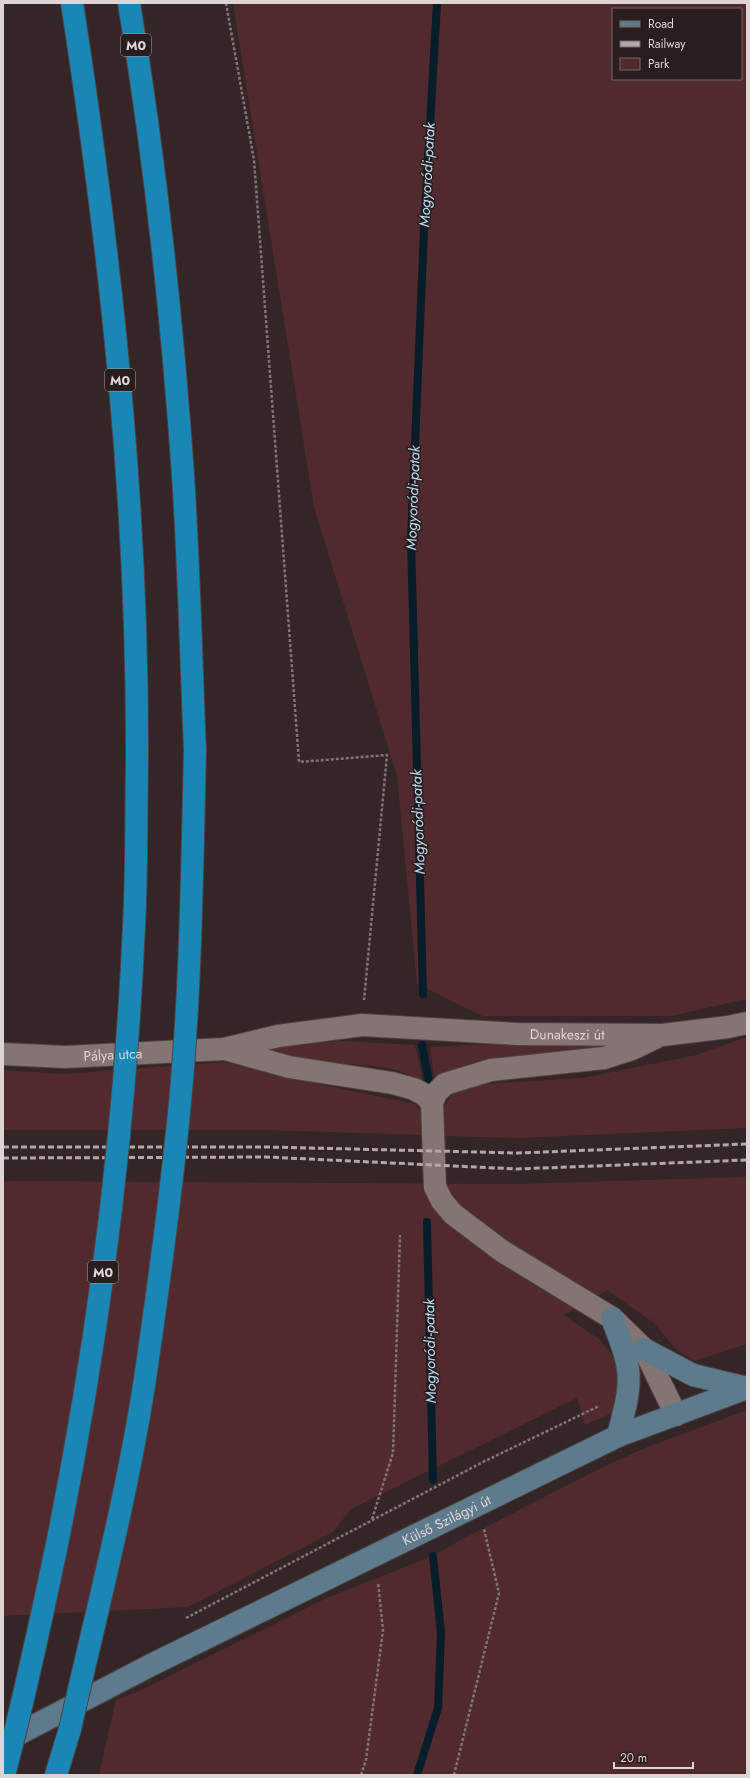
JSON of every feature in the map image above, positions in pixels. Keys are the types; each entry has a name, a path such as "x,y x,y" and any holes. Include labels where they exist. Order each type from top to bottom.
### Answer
{"highway":[{"name":"M0","path":"4,1775 37,1639 70,1480 94,1338 122,1104 134,924 137,760 135,613 130,499 120,380 91,130 72,3"},
{"name":"M0","path":"56,1775 70,1729 128,1473 144,1381 165,1238 179,1111 190,938 195,750 183,477 174,360 148,121 129,3"},
{"path":"68,1775 70,1729"}],"main road":[{"path":"612,1318 624,1351 628,1369 627,1402 618,1436"},
{"path":"644,1349 676,1367 694,1375 747,1388"},
{"name":"Külső Szilágyi út","path":"3,1742 151,1665 618,1436 747,1388"}],"street":[{"name":"Dunakeszi út","path":"224,1049 278,1036 362,1025 517,1034 663,1035 728,1027 747,1023"},
{"path":"663,1035 632,1049 604,1058 491,1070 446,1084 436,1093 432,1103 435,1187 442,1201 453,1214 502,1251 612,1318 644,1349 676,1415"},
{"path":"224,1049 289,1067 392,1083 414,1089 425,1095 432,1103"},
{"name":"Pálya utca","path":"3,1054 66,1057 224,1049"}],"path":[{"path":"226,3 254,160 299,762 387,755 362,1025"},
{"path":"372,1520 393,1454 400,1235"},
{"path":"182,1620 483,1462 601,1404"},
{"path":"454,1775 499,1593 478,1505"},
{"path":"361,1775 366,1760 383,1630 375,1556"}],"green space":[{"path":"233,3 747,3 747,999 671,1016 483,1016 417,984 397,776 314,507"},
{"path":"747,1037 747,1128 519,1138 439,1136 441,1111 456,1088 498,1083 583,1078 696,1055"},
{"path":"345,1041 415,1045 423,1083 404,1072 384,1067 250,1051 292,1044"},
{"path":"488,1044 605,1046 526,1055 490,1063 435,1083 430,1047"},
{"path":"226,1062 299,1080 416,1104 421,1114 421,1135 267,1130 3,1130 3,1070 63,1074"},
{"path":"747,1177 747,1344 694,1361 676,1349 653,1322 607,1290 564,1315 599,1339 615,1359 620,1395 612,1413 585,1425 577,1398 351,1509 333,1532 188,1607 3,1616 3,1181 516,1184"},
{"path":"747,1410 747,1775 99,1775 116,1700 148,1687 329,1597 433,1556 457,1542 597,1470 645,1448"}],"waterway":[{"name":"Mogyoródi-patak","path":"423,994 411,540 424,230 437,3"},
{"name":"Mogyoródi-patak","path":"422,1045 429,1082"},
{"name":"Mogyoródi-patak","path":"427,1222 433,1480"},
{"name":"Mogyoródi-patak","path":"417,1775 438,1708 441,1633 433,1556"}],"railway":[{"path":"3,1147 267,1147 518,1153 747,1144"},
{"path":"3,1158 267,1157 517,1169 747,1160"}]}
